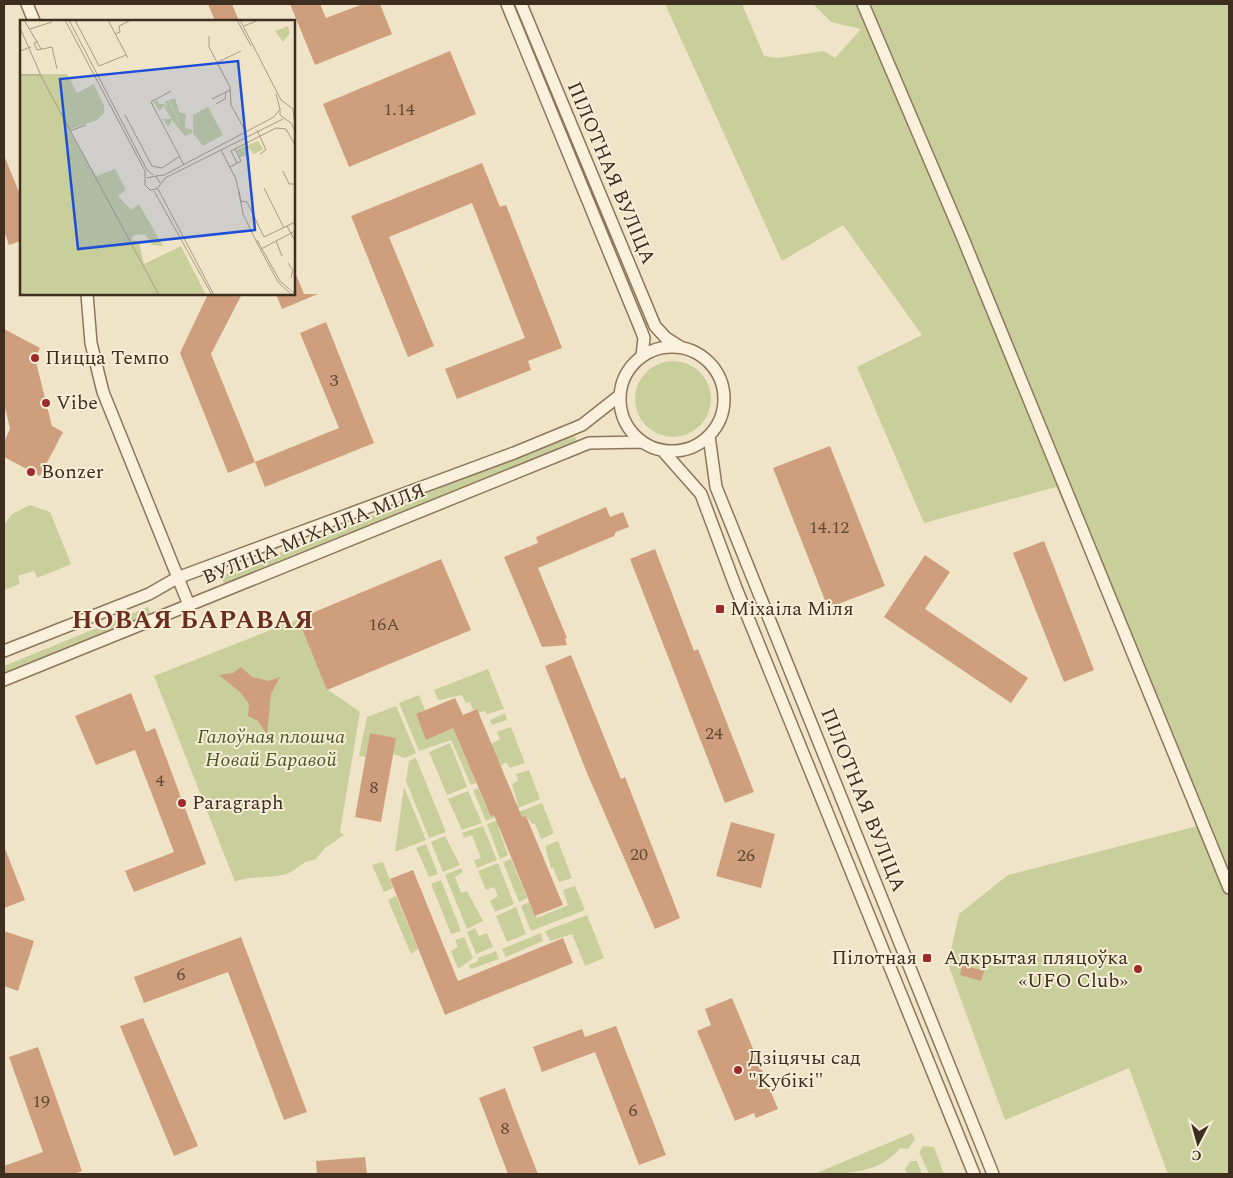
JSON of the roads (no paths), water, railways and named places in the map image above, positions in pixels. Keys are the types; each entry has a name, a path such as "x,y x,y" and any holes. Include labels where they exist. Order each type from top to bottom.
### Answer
{"street":[{"path":"27,4 34,20"},
{"name":"ПІЛОТНАЯ ВУЛІЦА","path":"507,4 641,330 644,338 642,356"},
{"name":"ПІЛОТНАЯ ВУЛІЦА","path":"521,4 655,326 666,338 680,347"},
{"path":"863,4 962,236 1229,888"},
{"path":"87,295 91,343 103,392 189,605"},
{"path":"664,347 680,347 696,352 709,362 719,375 724,391 722,415 709,436 696,446 680,451 663,451 642,442 632,433 624,422 619,396 623,378 633,363 642,356 664,347"},
{"name":"ВУЛІЦА МІХАІЛА МІЛЯ","path":"4,651 149,594 178,578 582,426 619,396"},
{"name":"ПІЛОТНАЯ ВУЛІЦА","path":"709,436 716,487 993,1174"},
{"name":"ВУЛІЦА МІХАІЛА МІЛЯ","path":"4,680 589,443 642,442"},
{"name":"ПІЛОТНАЯ ВУЛІЦА","path":"663,451 701,494 736,588 974,1174"},
{"path":"951,1115 967,1109"}],"place":[{"name":"Пицца Темпо","path":"35,358"},
{"name":"Vibe","path":"46,403"},
{"name":"Bonzer","path":"31,472"},
{"name":"Міхаіла Міля","path":"720,609"},
{"name":"Paragraph","path":"182,803"},
{"name":"Пілотная","path":"927,958"},
{"name":"Адкрытая пляцоўка «UFO Club»","path":"1138,969"},
{"name":"Дзіцячы сад \"Кубікі\"","path":"738,1070"}],"district":[{"name":"НОВАЯ БАРАВАЯ","path":"193,621"}],"park label":[{"name":"Галоўная плошча Новай Баравой","path":"271,748"}]}
